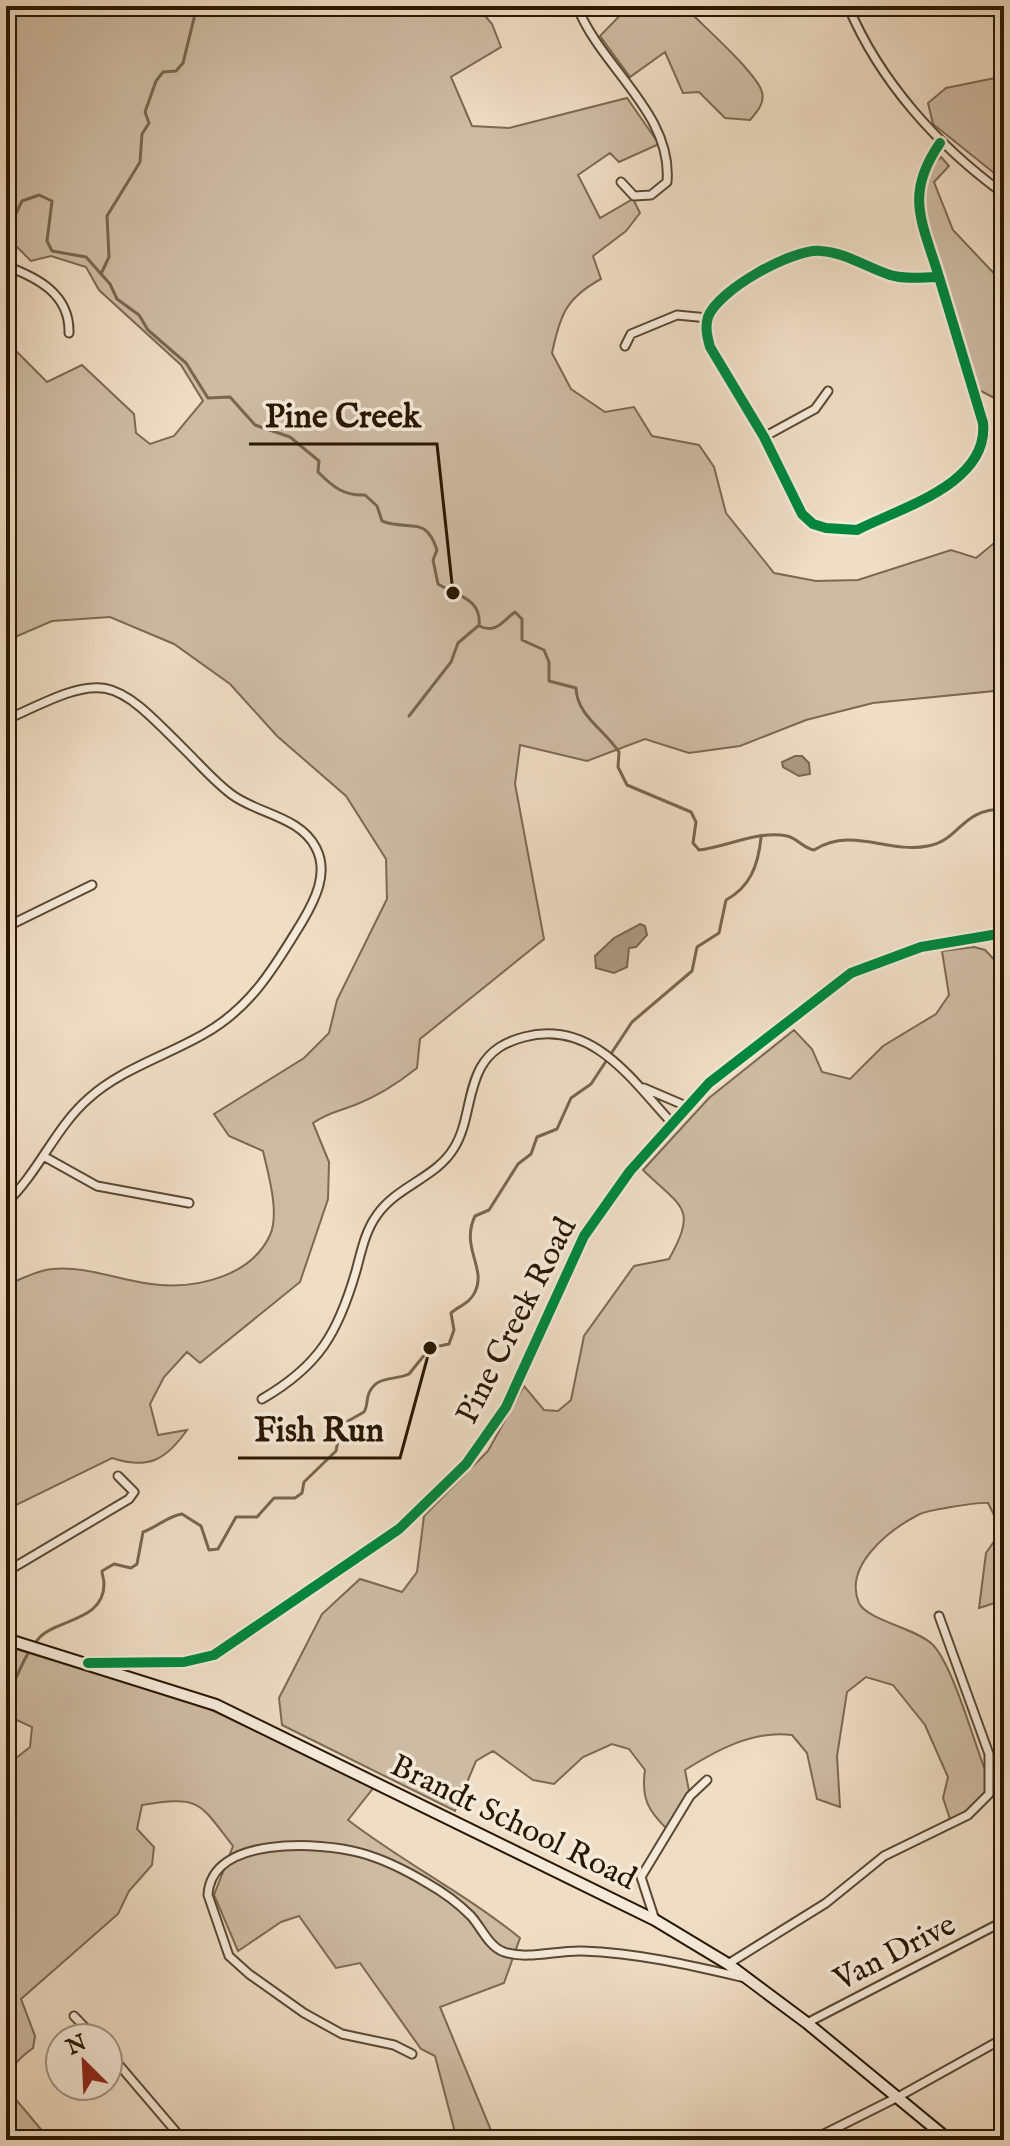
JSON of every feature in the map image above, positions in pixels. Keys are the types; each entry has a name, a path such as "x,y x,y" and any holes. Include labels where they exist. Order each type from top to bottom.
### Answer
{"street":[{"path":"577,6 649,116 669,160 667,182 651,195 634,196 621,182"},
{"path":"848,6 861,37 940,143 1004,194"},
{"path":"939,277 893,276 842,254 817,250 784,261 728,291 708,318 706,334 710,347 764,437 802,514 813,524 841,531 857,530 963,474 973,463 985,436 983,423 939,277 923,227 917,190 923,167 940,143"},
{"path":"6,266 52,289 61,298 69,314 69,333"},
{"path":"625,346 631,334 677,315 708,318"},
{"path":"764,437 815,409 828,391"},
{"path":"6,720 83,687 101,687 124,694 145,709 233,795 287,821 309,837 322,867 320,883 308,912 281,959 245,1004 202,1035 100,1088 76,1110 45,1157 6,1203"},
{"path":"6,927 92,885"},
{"name":"Pine Creek Road","path":"88,1663 184,1662 227,1649 268,1616 417,1514 451,1481 492,1430 518,1383 584,1236 630,1171 709,1083 851,973 921,947 1004,933"},
{"path":"262,1399 292,1380 323,1350 349,1295 375,1217 395,1196 434,1171 452,1152 476,1077 495,1050 537,1035 574,1035 644,1088 686,1106"},
{"path":"644,1088 671,1122"},
{"path":"45,1157 97,1186 189,1203"},
{"path":"6,1572 129,1499 134,1492 118,1476"},
{"path":"728,1964 826,1903 884,1856 968,1815 989,1794 989,1754 939,1616"},
{"name":"Brandt School Road","path":"6,1639 216,1705 655,1920 747,1978 807,2023 949,2140"},
{"path":"655,1920 641,1877 677,1815 695,1789 707,1780"},
{"path":"412,2054 394,2045 342,2034 320,2023 229,1956 208,1895 209,1885 225,1863 233,1856 261,1849 319,1847 360,1853 442,1892 471,1917 502,1951 523,1955 578,1950 637,1954 747,1978"},
{"name":"Van Drive","path":"807,2023 1004,1921"},
{"path":"74,2016 80,2022"},
{"path":"812,2140 1004,2038"},
{"path":"124,2071 183,2140"}],"shaded area":[{"path":"6,6 477,6 492,24 501,47 451,77 472,126 509,128 627,98 659,144 619,162 610,153 578,175 600,218 633,199 640,213 626,231 593,256 601,279 572,301 558,328 552,353 571,389 605,412 634,407 652,436 699,445 714,467 726,513 774,573 816,581 858,580 951,550 976,558 1004,535 1004,690 873,703 806,720 740,746 689,753 645,739 587,761 520,745 515,784 544,939 420,1039 417,1068 379,1094 313,1123 329,1162 328,1199 300,1282 200,1363 187,1352 164,1377 150,1404 158,1435 187,1430 171,1449 146,1462 112,1458 6,1510 6,1285 40,1271 66,1268 147,1284 192,1284 238,1269 262,1249 270,1235 274,1216 263,1151 229,1136 214,1114 304,1058 329,1033 337,1000 387,899 386,859 346,796 277,736 230,684 174,644 110,617 52,621 6,641 6,341 47,382 82,365 134,414 136,433 150,444 174,436 203,401 181,365 99,290 86,267 51,256 31,261 6,236"},
{"path":"629,6 704,6 694,16 758,84 763,96 758,111 750,120 725,118 699,92 683,93 665,52 630,77 600,36"},
{"path":"995,78 1004,80 1004,181 933,124 928,103 946,88"},
{"path":"941,157 949,166 934,182 953,230 1004,284 1004,403 979,390 927,224 921,187 927,169"},
{"path":"802,756 809,763 810,774 799,776 783,767 782,762"},
{"path":"640,924 645,926 647,935 636,947 629,948 627,967 614,973 596,968 595,956 614,938"},
{"path":"974,947 985,950 1004,970 1004,1600 979,1608 986,1553 995,1540 996,1519 988,1503 931,1511 906,1522 882,1540 863,1563 857,1576 856,1589 859,1603 864,1609 924,1638 940,1654 984,1767 991,1772 991,1784 1004,1773 1004,1794 989,1794 952,1825 943,1798 948,1777 925,1725 893,1685 866,1677 847,1692 837,1756 840,1807 817,1799 807,1753 792,1735 763,1736 736,1743 685,1770 690,1796 668,1830 655,1817 645,1796 645,1770 629,1749 612,1744 583,1757 554,1784 533,1780 493,1751 476,1761 455,1811 282,1725 279,1698 322,1614 360,1579 402,1592 417,1572 424,1516 488,1451 524,1386 544,1410 558,1411 571,1400 584,1336 634,1266 669,1259 683,1228 682,1209 643,1170 709,1098 794,1030 812,1049 822,1072 850,1079 883,1046 936,1014 949,995 942,951"},
{"path":"6,1646 203,1706 374,1787 348,1820 520,1938 504,1983 440,2007 495,2140 457,2140 435,2056 421,2049 360,1963 336,1968 299,1916 281,1922 238,1951 214,1895 233,1846 204,1811 196,1805 176,1801 142,1805 137,1829 154,1847 152,1865 129,1891 118,1914 21,1999 35,2036 33,2048 11,2070 7,2089 50,2140 6,2140 6,1766 30,1747 32,1727 6,1715"}],"waterway":[{"path":"101,274 109,257 107,216 140,162 142,134 149,123 145,112 156,81 163,72 176,71 183,63 197,6"},
{"path":"6,234 22,201 39,195 52,201 47,241 52,251 86,257 110,284 117,299 139,315 148,330 186,363 208,398 230,397 255,425 290,437 319,461 318,472 334,486 351,494 365,495 377,506 382,521 416,526 427,532 437,550 433,560 438,584 473,604 479,626 495,627 515,612 522,619 522,640 544,650 549,662 549,681 576,688 581,707 619,752 618,767 627,785 691,812 696,822 693,843 699,850 765,835 791,837 814,850 842,840 899,847 928,846 948,838 978,814 1004,809"},
{"path":"409,716 451,662 458,643 478,626"},
{"path":"6,1698 40,1637 79,1618 97,1605 104,1583 102,1571 114,1564 131,1568 137,1564 143,1532 182,1514 201,1526 209,1550 218,1549 236,1517 257,1517 274,1498 295,1498 302,1493 304,1482 336,1451 341,1425 364,1412 372,1387 386,1379 409,1374 430,1348 449,1344 454,1330 451,1313 470,1299 478,1283 470,1238 475,1216 489,1210 518,1164 531,1154 537,1137 557,1129 571,1098 591,1084 632,1022 692,971 697,947 719,933 726,900 741,889 751,875 761,838"}],"cycle path":[{"path":"939,277 983,423 981,444 972,462 957,478 938,491 857,530 813,524 802,514 764,437 710,347 708,317 715,306 741,283 776,263 809,252 839,254 896,277 939,277 922,224 919,193 929,161 940,143"},
{"path":"88,1663 184,1662 214,1655 399,1529 466,1464 506,1407 584,1236 630,1171 709,1083 851,973 921,947 1004,933"}],"place":[{"name":"Pine Creek","path":"453,593"},
{"name":"Fish Run","path":"430,1348"}]}
